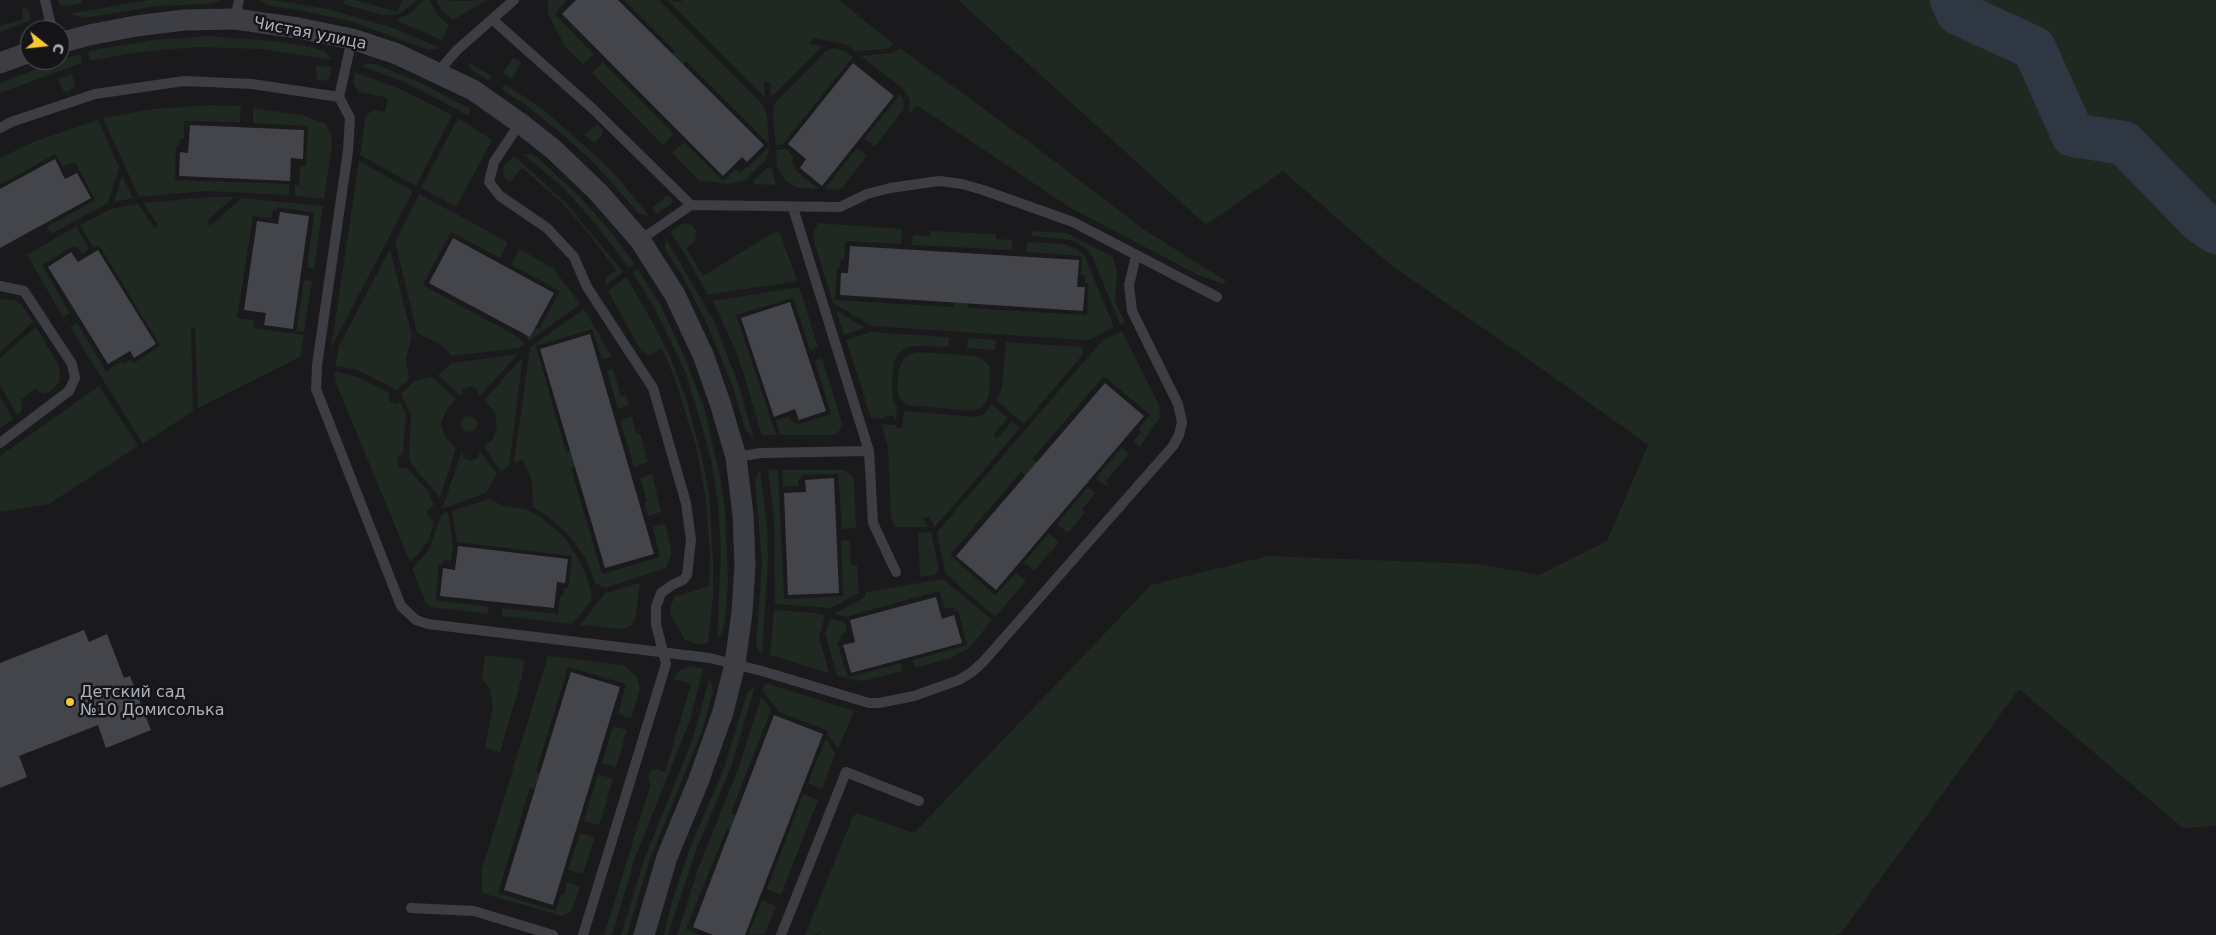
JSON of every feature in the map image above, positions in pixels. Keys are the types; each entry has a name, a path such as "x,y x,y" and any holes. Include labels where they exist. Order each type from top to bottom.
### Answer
{"street":[{"name":"Чистая улица","path":"70,40 88,34 237,10 298,28 352,39 397,54 438,72 480,94 520,123 553,149 592,186 640,240 675,295 704,357 721,406 736,457 743,516 745,565 736,664 723,712 667,856 644,935"},
{"path":"0,64 20,56"}],"lane":[{"path":"45,0 50,20"},
{"path":"438,72 457,50 514,0"},
{"path":"493,20 594,110 691,204"},
{"path":"352,39 339,97 350,118 348,151 316,365 316,389 400,606 416,620 439,626 710,658 860,701 879,703 914,696 959,680 983,662 1173,446 1179,435 1182,422 1178,404 1132,311 1129,285 1136,256"},
{"path":"0,128 11,122 95,94 184,81 252,84 339,97"},
{"path":"520,123 494,162 489,182 500,196 547,228 574,257 587,287 653,388 686,503 691,540 689,567 683,580 661,593 656,607 656,624 666,664 583,935"},
{"path":"640,240 691,204 793,208 840,207 867,194 915,183 939,182 962,184 1073,222 1217,298"},
{"path":"793,208 869,451 873,523 896,572"},
{"path":"0,286 24,291 72,364 75,378 69,391 0,443"},
{"path":"736,457 762,453 869,451"},
{"path":"781,935 846,772 919,801"},
{"path":"411,908 474,911 553,935"}],"shaded area":[{"path":"58,0 81,0 82,3 61,7"},
{"path":"148,0 222,0 208,4 157,6 84,18 69,14"},
{"path":"260,0 273,0 328,9 393,28 440,48 429,50 350,21 269,6"},
{"path":"345,0 354,0 398,12 402,0 418,0 399,14 382,15 343,4"},
{"path":"424,0 429,0 439,17 449,25 442,40 395,20 410,14"},
{"path":"436,0 487,0 453,20 442,11"},
{"path":"548,0 567,0 555,14 594,54 583,64 566,48 548,13"},
{"path":"624,0 659,0 762,104 767,115 769,144 686,61 678,69 669,59 675,51"},
{"path":"667,0 682,2 681,0 839,0 894,44 886,49 855,51 845,44 814,38 809,44 823,46 771,97 771,83 764,82 765,97"},
{"path":"958,0 2216,0 2216,826 2183,828 2019,689 1841,933 1836,935 818,935 821,931 814,935 805,935 853,816 858,813 914,833 1151,585 1268,556 1477,564 1539,575 1607,541 1648,445 1528,359 1392,266 1283,171 1206,225"},
{"path":"23,7 29,10 31,20 22,20"},
{"path":"20,21 20,24 0,32 0,26"},
{"path":"208,36 275,41 311,47 324,51 332,60 260,49 196,47 133,53 90,61 88,51 153,40"},
{"path":"832,48 843,50 853,57 782,145 776,145 773,117 774,104 825,52"},
{"path":"900,48 1031,143 1143,229 1226,281 1223,284 1198,275 1069,207 917,105 908,115 910,100 903,89 861,56 892,53"},
{"path":"80,54 82,63 70,67 70,57"},
{"path":"513,58 521,62 512,79 503,73"},
{"path":"468,62 492,76 489,81 470,69"},
{"path":"603,62 674,134 663,145 592,73"},
{"path":"375,64 417,81 471,109 468,115 404,82 362,66"},
{"path":"316,66 332,67 329,78 324,81 317,80"},
{"path":"34,70 63,70 0,93 0,83"},
{"path":"355,72 402,90 452,115 416,186 360,155 366,115 374,110 385,112 388,98 359,92 353,84"},
{"path":"72,74 75,86 68,92 63,90 58,79"},
{"path":"505,84 544,110 595,155 621,181 649,216 639,214 595,164 569,140 527,106 501,89"},
{"path":"900,94 903,99 904,109 875,147 864,139"},
{"path":"212,105 241,106 240,122 184,121 184,139 180,139 179,147 176,147 175,180 289,184 289,195 205,191 139,197 103,118 153,109"},
{"path":"253,108 302,115 326,124 331,135 332,146 324,199 295,196 294,185 299,185 300,166 306,166 308,126 253,123"},
{"path":"458,118 492,140 456,207 421,188"},
{"path":"98,120 119,167 108,203 51,234 47,227 95,200 75,162 63,166 55,154 0,185 0,158 33,142"},
{"path":"597,124 603,130 602,135 594,143 584,135"},
{"path":"684,142 723,181 736,169 740,173 747,168 770,146 766,160 745,180 731,184 700,181 672,153"},
{"path":"857,148 867,156 843,187 838,190 824,189"},
{"path":"786,149 793,156 792,162 795,166 793,168 819,189 799,188 785,180 777,167 776,150"},
{"path":"523,154 531,154 537,157 579,196 608,228 635,264 629,268 590,217 561,186"},
{"path":"514,156 566,203 623,272 605,286 605,278 616,270 586,230 560,201 522,168 510,182 505,178 504,166"},
{"path":"359,161 413,191 331,348"},
{"path":"768,167 772,168 776,185 754,184 753,181"},
{"path":"122,175 133,198 114,202"},
{"path":"419,194 508,242 500,258 451,232 423,285 520,338 525,344 519,348 452,356 443,346 417,333 395,242"},
{"path":"667,196 672,198 672,203 656,214 652,207"},
{"path":"209,197 234,197 207,221 210,226 242,198 323,206 314,269 307,267 314,213 277,207 277,210 273,210 271,218 253,216 237,318 254,320 253,328 304,335 300,357 198,408 195,327 191,328 193,411 143,444 70,327 77,323 106,371 122,361 124,364 131,359 134,363 160,346 99,245 94,248 80,225 111,209 138,204 155,229 158,225 143,203"},
{"path":"684,223 692,225 696,231 695,241 686,248 703,276 776,231 780,233 797,281 708,295 670,232"},
{"path":"818,223 902,229 901,244 845,241 844,260 841,260 840,268 837,268 835,300 953,307 954,295 968,295 968,308 1087,315 1088,283 1085,283 1085,275 1081,275 1082,256 1027,252 1027,242 1064,244 1077,249 1084,255 1114,327 1089,340 1084,340 872,326 833,303 815,245 813,234"},
{"path":"76,226 89,249 82,254 78,247 75,248 73,246 42,265 70,313 63,317 27,255"},
{"path":"931,231 996,234 996,239 1012,240 1012,250 912,245 913,235 930,236"},
{"path":"1032,231 1067,233 1113,257 1117,272 1115,302 1125,322 1120,324 1092,256 1086,249 1072,240 1032,236"},
{"path":"666,239 714,321 738,383 754,439 745,429 733,387 705,320 682,275 665,250"},
{"path":"390,249 412,336 406,359 409,379 397,390 357,370 335,366 339,346"},
{"path":"519,249 553,268 580,304 529,341 524,333 528,325 539,329 560,291 511,265"},
{"path":"638,269 660,304 685,358 704,407 720,476 725,510 728,582 725,621 722,634 717,639 721,551 718,503 711,460 685,371 655,309 633,273"},
{"path":"626,277 657,330 670,357 687,401 703,462 709,493 713,560 713,597 708,643 696,644 685,640 670,614 671,605 675,597 709,586 710,557 706,499 696,446 673,374 662,349 649,355 641,351 608,291"},
{"path":"304,280 312,281 304,332 296,331"},
{"path":"799,287 818,347 810,350 793,298 736,315 776,435 764,435 761,433 736,352 713,301"},
{"path":"0,299 14,300 21,304 33,322 0,352"},
{"path":"584,309 612,357 602,359 592,329 536,346 566,452 578,449 581,465 571,468 602,574 660,557 653,527 665,524 671,547 671,556 666,568 605,588 595,583 586,559 569,535 546,515 533,507 532,481 523,460 514,463 530,347"},
{"path":"836,310 865,328 844,335"},
{"path":"36,327 59,366 60,381 50,392 43,394 35,389 21,400 22,410 18,416 0,385 0,358"},
{"path":"1122,331 1159,405 1160,417 1140,447 1133,441 1141,432 1138,429 1150,415 1104,376 1032,459 1042,468 1032,481 1021,472 950,555 995,595 1016,573 1026,581 995,617 945,573 937,532 1102,341"},
{"path":"871,332 949,337 948,347 907,347 898,354 894,362 892,380 893,401 897,407 896,419 893,416 885,416 884,419 871,418 846,340"},
{"path":"968,338 996,340 995,350 967,348"},
{"path":"1006,342 1082,347 1083,354 1024,424 996,400 1002,388"},
{"path":"918,352 975,356 983,360 989,366 990,374 989,395 986,402 980,408 971,411 906,405 900,399 897,389 899,369 904,358"},
{"path":"518,354 479,397 477,389 470,386 463,390 461,396 438,375 452,363"},
{"path":"523,357 509,466 501,471 484,447 493,439 497,427 495,412 484,400"},
{"path":"822,358 842,423 840,430 834,435 780,435 776,420 789,416 796,425 831,414 815,361"},
{"path":"613,368 621,396 626,395 629,405 618,409 607,371"},
{"path":"334,371 358,377 390,393 388,398 390,402 396,404 400,402 406,413 403,454 398,457 397,462 400,468 407,468 428,491 434,505 427,510 428,516 434,522 429,539 410,562 336,383"},
{"path":"432,377 456,399 447,409 441,423 445,437 456,448 439,500 436,493 411,464 409,456 411,415 401,394 414,381"},
{"path":"99,386 138,446 49,504 0,512 0,456"},
{"path":"0,397 13,419 0,428"},
{"path":"992,404 1008,418 994,434 997,439 1012,421 1020,428 935,527 929,517 922,518 929,527 895,527 891,517 888,448 882,424 896,425 897,428 902,428 904,411 976,417 983,415"},
{"path":"466,416 472,416 477,421 475,430 466,432 461,427 461,421"},
{"path":"632,416 636,434 640,433 648,462 634,467 620,420"},
{"path":"1122,447 1129,454 1106,481 1109,484 1107,487 1096,478"},
{"path":"462,451 464,458 471,461 478,458 480,451 497,474 486,493 442,509"},
{"path":"760,469 767,526 768,561 762,656 756,645 762,564 755,479"},
{"path":"768,469 778,470 784,599 843,596 841,541 850,540 851,565 857,565 859,593 831,608 775,604 774,518"},
{"path":"782,470 844,470 852,475 854,481 856,528 842,529 838,474 801,475 801,479 798,479 798,486 783,487"},
{"path":"652,474 661,512 648,516 644,503 647,501 640,478"},
{"path":"1088,487 1096,493 1082,509 1085,512 1068,533 1057,524"},
{"path":"489,499 504,506 525,509 539,516 564,537 576,555 585,572 592,596 591,601 572,624 502,616 502,608 558,614 560,596 563,596 564,588 568,588 572,556 457,542 452,511"},
{"path":"448,512 453,547 451,561 444,560 442,564 439,564 436,600 489,607 488,614 431,607 426,603 412,569 430,548 440,517"},
{"path":"931,532 939,569 935,575 920,577 918,533"},
{"path":"1049,533 1059,542 1034,571 1024,562"},
{"path":"943,579 992,620 969,648 951,658 915,668 913,660 967,645 958,610 954,611 953,607 945,609 939,591 846,617 834,614 865,597 866,592"},
{"path":"640,583 635,620 631,626 622,629 580,625 605,593"},
{"path":"774,610 825,615 819,637 829,673 770,655"},
{"path":"831,619 845,622 847,630 840,637 841,641 837,642 848,677 901,663 903,671 863,681 837,676 825,633"},
{"path":"485,655 518,659 524,662 522,677 500,752 485,748 493,706 490,689 482,679"},
{"path":"548,656 624,665 637,677 640,689 631,718 618,714 626,684 568,667 536,772 548,776 543,792 530,788 498,893 556,911 561,894 564,895 567,882 580,886 570,912 562,916 482,893 482,869"},
{"path":"691,666 703,669 690,720 635,858 612,935 604,935 650,786 648,775 652,770 656,769 665,772 691,684 673,679 680,670"},
{"path":"710,676 713,692 702,731 649,862 627,935 621,935 645,857 693,738"},
{"path":"765,683 854,711 838,749 827,734 828,731 779,712 763,691"},
{"path":"755,686 731,767 697,848 668,935 664,935 671,905 689,850 724,768 747,693"},
{"path":"761,697 771,710 731,813 747,820 742,834 727,828 686,929 699,935 677,935 698,869 739,767"},
{"path":"613,726 627,730 616,767 602,763"},
{"path":"826,738 835,754 822,789 808,783"},
{"path":"598,774 613,779 599,825 584,821"},
{"path":"803,794 818,800 781,895 767,889"},
{"path":"580,833 595,837 583,874 568,870"},
{"path":"762,900 776,906 765,934 748,935"}],"building":[{"path":"576,0 618,0 764,145 747,162 742,157 723,176 562,14"},
{"path":"853,63 894,96 822,186 800,168 806,159 788,144"},
{"path":"190,125 304,130 303,159 291,158 290,181 179,176 180,152 188,153"},
{"path":"55,159 65,179 77,173 91,198 0,248 0,189"},
{"path":"280,212 309,216 293,329 264,325 266,313 244,310 257,221 278,224"},
{"path":"453,238 554,293 530,337 429,283"},
{"path":"850,246 1079,260 1077,287 1085,287 1083,311 840,295 841,273 848,273"},
{"path":"98,250 156,344 134,358 130,351 108,364 48,267 71,252 78,262"},
{"path":"790,302 826,411 799,420 795,409 774,417 741,318"},
{"path":"590,334 654,554 605,568 540,349"},
{"path":"1105,383 1144,416 996,590 956,556"},
{"path":"834,478 839,593 788,595 784,493 806,492 805,480"},
{"path":"458,546 568,559 565,583 557,582 554,608 440,596 443,568 455,570"},
{"path":"936,597 942,619 954,615 962,643 851,673 843,645 855,642 850,620"},
{"name":"Детский сад №10 Домисолька","path":"84,630 89,642 107,634 124,678 130,676 151,730 106,748 98,725 19,756 27,777 0,788 0,663"},
{"path":"571,672 620,687 553,905 504,890"},
{"path":"774,715 823,734 745,935 713,935 693,927"}],"waterway":[{"path":"1952,0 1958,13 2034,48 2073,135 2124,143 2199,220 2216,232"}],"place":[{"name":"Детский сад №10 Домисолька","path":"70,702"}]}
